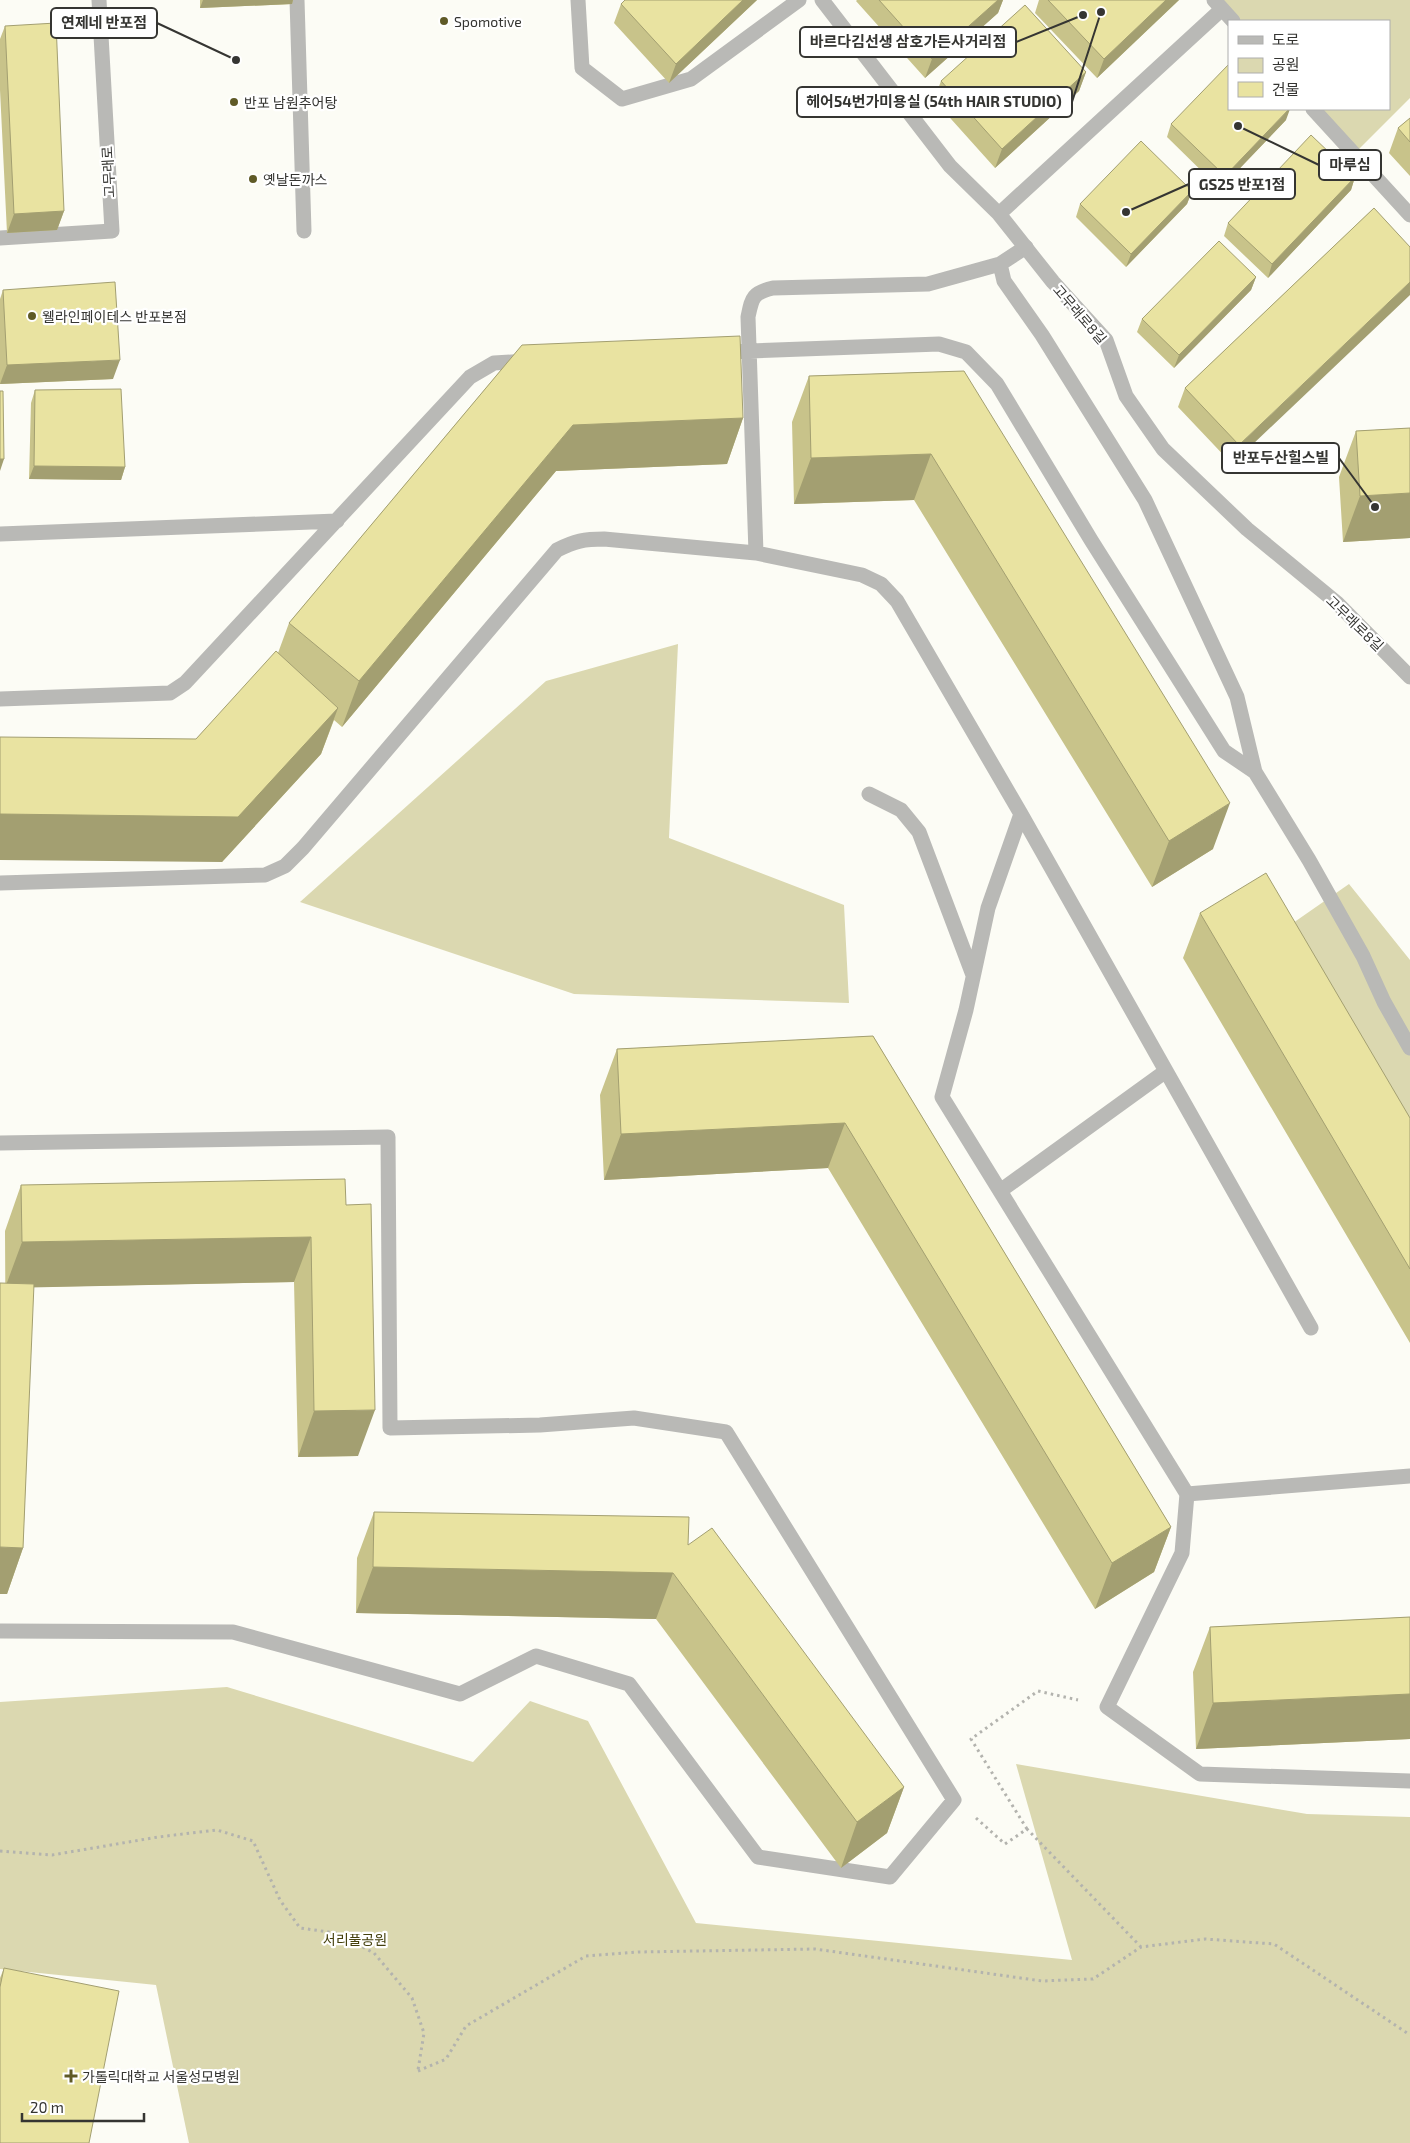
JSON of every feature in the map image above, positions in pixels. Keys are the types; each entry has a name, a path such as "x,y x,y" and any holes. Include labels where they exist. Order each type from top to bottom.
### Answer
{"street":[{"name":"고무래로","path":"0,238 112,232 99,0"},
{"path":"297,0 304,231"},
{"path":"578,0 582,68 622,99 691,79 799,0"},
{"name":"고무래로8길","path":"822,0 950,166 1000,214 1053,282 1106,340 1126,396 1163,449 1247,529 1337,603 1410,677"},
{"path":"1000,214 1218,5 1232,20"},
{"path":"1314,110 1410,215"},
{"path":"756,553 748,317 752,298 760,291 772,288 928,284 1000,264 1026,248"},
{"path":"1000,264 1004,281 1042,335 1145,500 1237,697 1255,772 1309,860 1354,940 1384,1002 1410,1048"},
{"path":"710,352 939,344 966,352 997,384 1091,540 1224,751 1255,772"},
{"path":"0,699 170,693 184,683 470,377 494,363 544,360"},
{"path":"0,534 337,520"},
{"path":"0,883 265,875 286,866 557,550 584,539 756,553 862,575 881,584 896,601 1021,814 1311,1328"},
{"path":"868,794 901,810 919,832 973,975"},
{"path":"1021,814 988,908 966,1010 942,1097 1187,1494 1182,1553 1106,1707 1200,1774 1410,1781"},
{"path":"1000,1191 1166,1071"},
{"path":"0,1142 388,1138 390,1428 540,1425 634,1418 726,1432 954,1800 890,1877 758,1857 629,1684 536,1656 460,1694 232,1632 0,1631"},
{"path":"1187,1494 1410,1476"}],"path":[{"path":"1106,1707 1038,1691 971,1739 1027,1829 1141,1947"},
{"path":"954,1800 1005,1844 1027,1829"},
{"path":"0,1851 52,1855 158,1837 217,1830 253,1841 280,1900 300,1928 336,1934 374,1953 412,1998 424,2033 418,2071 446,2059 466,2026 586,1956 706,1950 815,1949 1042,1981 1093,1979 1141,1947 1205,1939 1274,1944 1410,2035"}],"green space":[{"path":"1214,0 1410,0 1410,98 1354,154 1314,110 1390,110 1390,20 1232,20"},
{"path":"678,644 669,838 844,905 849,1003 574,994 300,902 546,681"},
{"path":"1349,884 1410,960 1410,1144 1263,944"},
{"name":"서리풀공원","path":"227,1687 473,1762 530,1701 588,1721 696,1923 1072,1960 1016,1764 1307,1814 1410,1817 1410,2143 189,2143 156,1985 0,1969 0,1702"}],"building":[{"path":"625,0 743,0 676,64 621,4"},
{"path":"879,0 998,0 932,59"},
{"path":"1048,0 1166,0 1104,59"},
{"path":"1025,5 1086,72 1002,149 941,81"},
{"path":"56,23 64,211 14,214 5,26"},
{"path":"1228,65 1228,110 1288,110 1225,176 1171,124"},
{"path":"1410,118 1410,142 1398,128"},
{"path":"1311,135 1355,177 1272,264 1228,223"},
{"path":"1141,141 1192,191 1131,254 1080,204"},
{"path":"1374,208 1410,247 1410,282 1239,445 1185,388"},
{"path":"1219,241 1256,277 1179,355 1142,319"},
{"path":"115,282 120,360 7,365 3,290"},
{"path":"740,336 743,418 573,425 359,681 289,623 522,345"},
{"path":"964,371 1230,803 1169,841 931,454 811,458 809,376"},
{"path":"121,389 125,467 34,466 35,390"},
{"path":"0,391 3,391 4,459 0,459"},
{"path":"1410,428 1410,493 1360,496 1356,431"},
{"path":"276,651 338,708 238,817 0,814 0,737 196,739"},
{"path":"1266,873 1410,1118 1410,1269 1200,913"},
{"path":"873,1036 1171,1527 1112,1563 845,1123 621,1134 617,1049"},
{"path":"345,1179 346,1205 371,1204 375,1410 314,1411 311,1237 22,1242 21,1185"},
{"path":"0,1283 34,1284 23,1548 0,1547"},
{"path":"374,1512 689,1517 688,1545 712,1528 904,1787 857,1822 673,1573 373,1567"},
{"path":"1410,1617 1410,1694 1213,1703 1210,1627"},
{"name":"가톨릭대학교 서울성모병원","path":"4,1968 119,1991 89,2143 0,2143 0,1987"}],"place":[{"name":"헤어54번가미용실 (54th HAIR STUDIO)","path":"1101,12"},
{"name":"바르다김선생 삼호가든사거리점","path":"1083,15"},
{"name":"Spomotive","path":"444,21"},
{"name":"연제네 반포점","path":"236,60"},
{"name":"반포 남원추어탕","path":"234,102"},
{"name":"마루심","path":"1238,126"},
{"name":"옛날돈까스","path":"253,179"},
{"name":"GS25 반포1점","path":"1126,212"},
{"name":"웰라인페이테스 반포본점","path":"32,316"},
{"name":"반포두산힐스빌","path":"1375,507"},
{"name":"가톨릭대학교 서울성모병원","path":"71,2076"}]}
